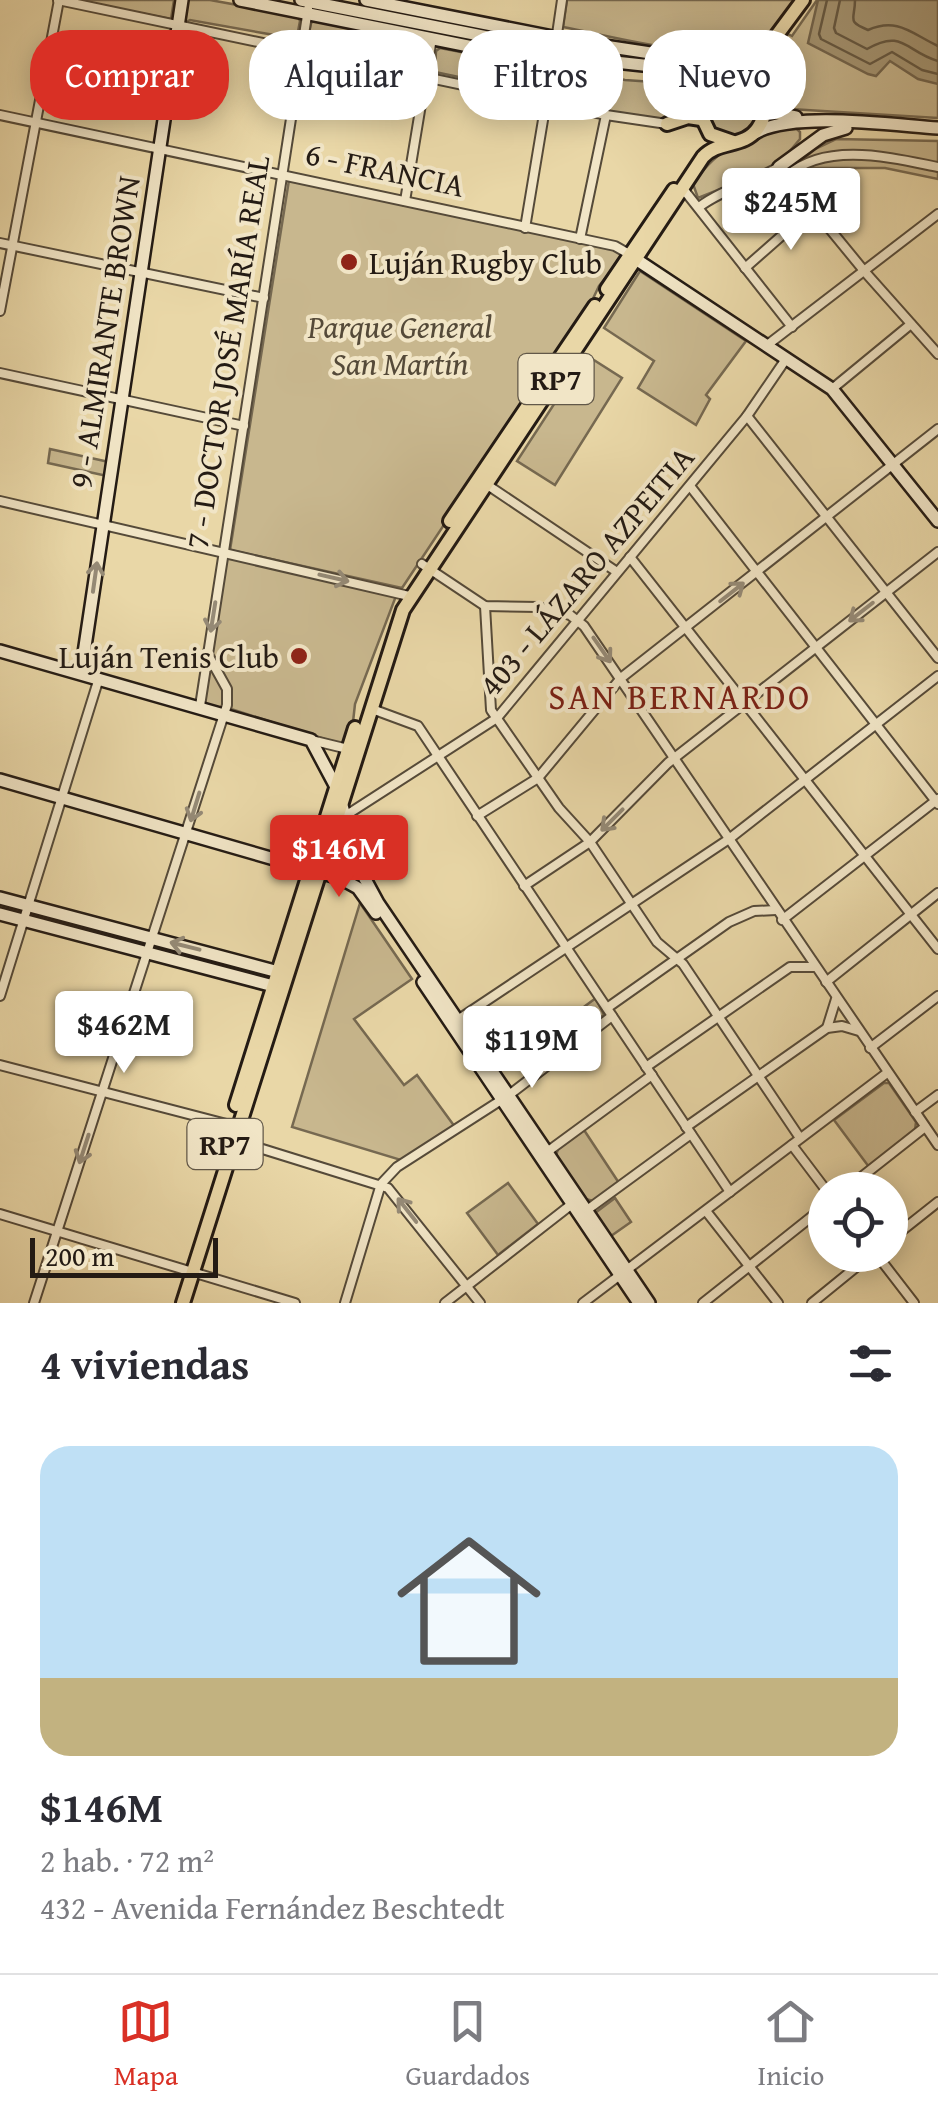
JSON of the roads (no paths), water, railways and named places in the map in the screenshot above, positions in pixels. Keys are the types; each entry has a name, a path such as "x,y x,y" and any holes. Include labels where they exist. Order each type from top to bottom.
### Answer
{"main road":[{"name":"RP7","path":"783,30 803,0"},
{"path":"667,124 679,120"},
{"name":"RP7","path":"425,566 486,484 701,148 702,120"},
{"path":"704,120 718,140 733,142"},
{"name":"RP7","path":"183,1303 380,644 425,566 633,257 710,150 754,133 762,120"},
{"name":"RP7","path":"315,870 343,810 406,595"},
{"name":"RP7","path":"176,1303 190,1270"}],"street":[{"path":"0,310 58,0 249,38"},
{"name":"9 - ALMIRANTE BROWN","path":"81,673 182,0"},
{"path":"240,0 307,4 458,32"},
{"path":"366,0 434,27 458,32"},
{"path":"434,30 439,0"},
{"path":"557,30 562,0"},
{"name":"7 - DOCTOR JOSÉ MARÍA REAL","path":"304,30 307,4"},
{"name":"6 - FRANCIA","path":"0,115 615,246 633,257"},
{"path":"623,118 667,124"},
{"path":"806,119 938,128"},
{"name":"7 - DOCTOR JOSÉ MARÍA REAL","path":"200,706 291,120"},
{"path":"405,201 419,120"},
{"path":"524,228 545,120"},
{"path":"580,240 605,120"},
{"path":"754,133 770,125 820,121"},
{"path":"783,172 802,136 797,123"},
{"path":"794,153 829,132 880,125"},
{"path":"700,207 714,196 808,163 848,156 886,157 938,167"},
{"path":"783,172 938,354"},
{"path":"684,190 792,327"},
{"path":"746,268 812,209"},
{"path":"766,346 938,214"},
{"path":"0,243 264,298"},
{"path":"633,257 832,388 938,522"},
{"path":"832,388 910,324"},
{"name":"403 - LÁZARO AZPEITIA","path":"343,810 438,758 496,718 747,416 786,359"},
{"path":"0,373 244,426"},
{"path":"747,416 938,658"},
{"path":"477,816 538,778 622,678 938,429"},
{"path":"486,484 617,572"},
{"path":"690,486 937,801 782,920"},
{"path":"0,501 406,595"},
{"path":"524,886 590,842 675,758 938,552"},
{"path":"630,556 938,949"},
{"path":"425,566 485,606 528,606 562,612 578,620 622,678 782,920 938,1145"},
{"path":"485,606 490,705 496,718 564,814 590,842 661,946 678,959 800,1138"},
{"path":"0,651 348,749"},
{"path":"34,1303 224,714 227,689 208,653"},
{"path":"459,1019 729,839 938,676"},
{"path":"0,996 99,678"},
{"path":"370,708 418,726 730,1192"},
{"path":"311,740 336,787 362,869 378,903 459,1019 572,1204 649,1303"},
{"path":"0,780 315,870 358,888 548,1152 587,1210 639,1303"},
{"path":"348,881 362,869"},
{"path":"826,982 938,894"},
{"path":"0,898 152,938 281,980"},
{"path":"345,1303 381,1184 397,1167 506,1097 609,1012 738,917 754,911 776,910"},
{"path":"0,914 148,952 281,980"},
{"path":"548,1152 719,1016 790,967 798,942"},
{"path":"790,967 816,967"},
{"path":"870,1048 938,996"},
{"path":"827,1028 836,998"},
{"path":"587,1210 758,1076 827,1028 842,1026 858,1031"},
{"path":"0,1065 102,1090 381,1184 396,1196 480,1303"},
{"path":"583,1303 888,1072"},
{"path":"914,1112 938,1095"},
{"path":"867,1172 925,1127"},
{"path":"792,1146 812,1172"},
{"path":"908,1226 938,1202"},
{"path":"446,1303 572,1204"},
{"path":"706,1211 778,1303"},
{"path":"0,1214 295,1303"},
{"path":"704,1303 808,1220"},
{"path":"812,1303 852,1272"},
{"path":"888,1272 914,1303"}],"water":[{"path":"818,0 938,0 938,84 918,79 890,61 876,76 868,74 808,43"}],"place":[{"name":"Luján Rugby Club","path":"349,262"},
{"name":"Luján Tenis Club","path":"299,656"}],"district":[{"name":"SAN BERNARDO","path":"680,696"}],"park label":[{"name":"Parque General San Martín","path":"400,344"}]}
